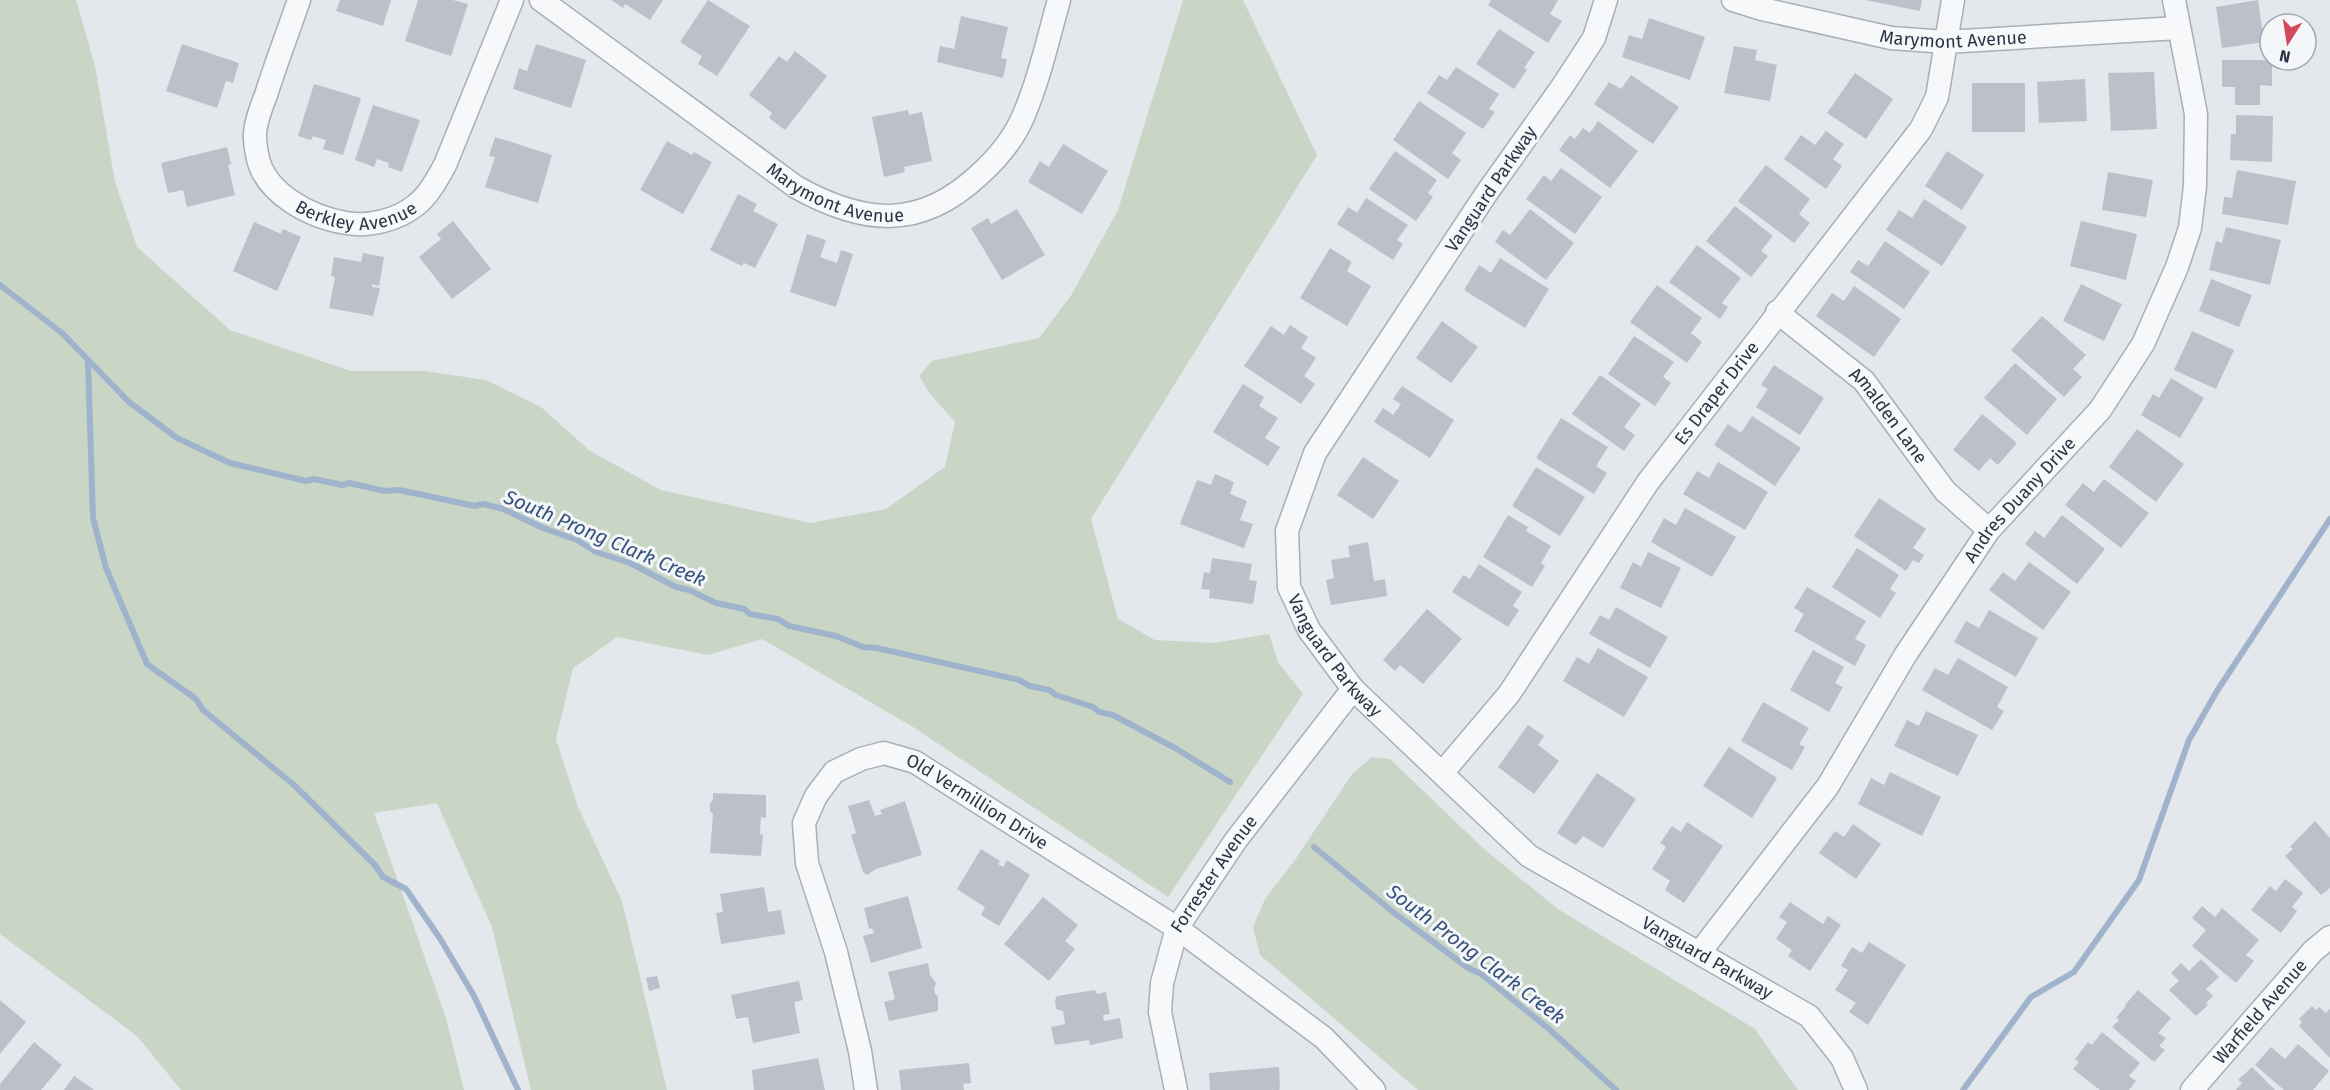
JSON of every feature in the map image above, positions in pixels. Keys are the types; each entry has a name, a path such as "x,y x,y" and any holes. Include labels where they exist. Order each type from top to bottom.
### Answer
{"street":[{"name":"Berkley Avenue","path":"299,0 256,126 257,157 264,174 278,192 301,206 347,223 381,222 407,211 416,205 433,186 445,165 512,0"},
{"name":"Marymont Avenue","path":"541,0 796,187 830,205 856,213 903,215 926,211 972,182 996,160 1010,142 1023,118 1032,94 1059,0"},
{"name":"Vanguard Parkway","path":"1606,0 1594,38 1486,194 1315,453 1287,531 1289,587 1309,630 1353,688 1530,856 1809,1016 1842,1058 1856,1090"},
{"name":"Marymont Avenue","path":"1733,0 1762,9 1891,38 1946,42 2178,28"},
{"name":"Es Draper Drive","path":"1443,772 1509,694 1648,482 1777,312 1921,129 1937,97 1953,0"},
{"name":"Andres Duany Drive","path":"1700,952 1828,786 1906,654 1989,530 2100,411 2143,344 2177,267 2190,228 2195,186 2196,114 2174,0"},
{"name":"Amalden Lane","path":"1777,312 1864,381 1945,491 1989,530"},
{"name":"Forrester Avenue","path":"1176,1090 1160,1012 1162,982 1177,928 1236,840 1353,688"},
{"name":"Old Vermillion Drive","path":"866,1090 860,1051 836,952 807,863 804,823 816,796 834,772 861,759 884,753 915,762 1177,928 1324,1038 1374,1090"},
{"name":"Warfield Avenue","path":"2192,1090 2313,951 2330,937"}],"green space":[{"path":"0,0 75,0 95,66 115,182 137,247 230,330 351,371 424,371 486,380 541,407 590,451 661,490 810,523 886,509 945,467 955,422 931,395 919,376 932,361 1039,338 1072,294 1118,210 1183,0 1243,0 1317,155 1091,519 1118,619 1155,640 1214,643 1269,634 1278,662 1303,694 1168,897 913,727 762,639 708,655 617,637 573,668 556,739 578,807 622,901 667,1090 531,1090 492,927 437,803 374,813 446,1018 464,1090 181,1090 137,1036 0,934"},
{"path":"1372,757 1390,759 1485,850 1558,909 1755,1029 1798,1090 1418,1090 1260,955 1253,927 1265,899 1295,860 1352,774"}],"building":[{"path":"340,0 391,0 383,26 336,11"},
{"path":"418,0 453,0 468,4 451,56 405,41"},
{"path":"611,0 663,0 650,20 625,4 623,8"},
{"path":"708,0 750,26 717,76 698,64 702,56 680,42"},
{"path":"1491,0 1558,0 1550,14 1562,21 1548,43 1488,5"},
{"path":"1865,0 1922,0 1920,11"},
{"path":"2258,0 2258,43 2222,48 2216,7"},
{"path":"961,16 1008,27 1001,58 1007,59 1003,78 937,62 940,46 954,49"},
{"path":"1649,18 1705,37 1690,80 1622,57 1629,35 1642,39"},
{"path":"1499,29 1535,52 1524,68 1527,70 1514,89 1476,64"},
{"path":"182,44 239,63 233,83 226,81 217,108 166,91"},
{"path":"536,44 586,60 571,108 513,89 519,68 527,71"},
{"path":"1734,46 1757,50 1755,60 1777,65 1770,101 1724,93"},
{"path":"795,51 827,76 785,130 769,118 772,113 749,95 779,56 787,62"},
{"path":"2222,60 2258,60 2258,72 2272,72 2272,86 2260,85 2260,105 2235,105 2235,87 2222,87"},
{"path":"1456,67 1499,94 1489,109 1495,112 1483,129 1427,93 1439,75 1447,80"},
{"path":"2154,72 2157,129 2111,131 2108,73"},
{"path":"1855,73 1893,99 1866,139 1827,113"},
{"path":"1631,75 1679,107 1653,144 1594,104 1609,82 1621,89"},
{"path":"2085,79 2087,121 2039,123 2037,82"},
{"path":"1972,83 2025,83 2025,132 1972,132"},
{"path":"314,84 361,98 343,155 323,149 326,140 313,136 311,140 298,136"},
{"path":"1419,101 1466,133 1452,153 1461,160 1448,179 1393,140"},
{"path":"373,105 420,120 402,172 388,167 389,163 377,159 374,167 355,160"},
{"path":"908,110 909,115 922,112 932,161 904,167 905,172 884,177 872,117"},
{"path":"2236,115 2273,116 2272,162 2230,160 2231,134 2236,134"},
{"path":"1598,121 1638,151 1610,188 1559,150 1570,135 1575,139 1583,128 1590,133"},
{"path":"1826,131 1844,144 1833,159 1842,166 1826,189 1784,159 1801,135 1815,145"},
{"path":"495,137 552,155 538,203 485,187 495,157 489,156"},
{"path":"667,141 692,155 694,152 712,162 683,214 640,190"},
{"path":"1063,144 1108,171 1082,214 1028,182 1040,161 1049,167"},
{"path":"227,147 231,164 228,165 235,195 187,207 183,190 168,193 161,163"},
{"path":"1395,151 1437,180 1428,193 1433,197 1416,221 1369,189"},
{"path":"1947,151 1984,175 1962,210 1925,186"},
{"path":"1766,165 1810,199 1799,214 1810,223 1794,243 1738,201"},
{"path":"1561,168 1602,197 1575,234 1526,199 1544,175 1551,181"},
{"path":"2237,170 2296,181 2288,225 2222,214 2224,197 2232,198"},
{"path":"2108,172 2153,180 2146,217 2102,210"},
{"path":"738,194 757,204 753,211 778,224 755,268 744,263 742,266 710,250"},
{"path":"1366,198 1408,225 1397,240 1403,244 1393,260 1337,224 1348,207 1357,213"},
{"path":"1924,199 1967,227 1942,266 1886,230 1899,210 1912,218"},
{"path":"1735,206 1773,236 1761,251 1768,256 1751,277 1706,241"},
{"path":"1017,209 1045,255 1002,280 971,228 988,218 991,224"},
{"path":"1530,209 1574,243 1546,280 1495,242 1503,230 1510,235"},
{"path":"453,221 491,269 452,299 419,257 441,239 437,234"},
{"path":"2081,221 2137,234 2126,280 2070,266"},
{"path":"254,222 281,234 283,229 301,237 277,291 233,271"},
{"path":"2226,227 2281,240 2270,285 2209,270 2216,241 2222,243"},
{"path":"807,234 826,240 820,257 837,263 841,250 853,254 836,307 790,292"},
{"path":"1885,241 1930,272 1904,309 1850,272 1858,260 1868,266"},
{"path":"1697,245 1741,278 1722,303 1728,307 1720,319 1669,282"},
{"path":"1330,248 1352,262 1347,271 1371,286 1347,326 1300,298"},
{"path":"363,253 384,257 379,286 372,284 372,287 380,288 373,316 329,308 335,277 331,276 334,257 361,262"},
{"path":"1500,258 1549,289 1525,328 1464,290 1479,265 1491,273"},
{"path":"2211,279 2252,295 2239,327 2199,311"},
{"path":"2081,284 2122,304 2104,341 2063,321"},
{"path":"1657,285 1702,318 1691,333 1702,342 1687,363 1630,322"},
{"path":"1854,286 1901,319 1874,357 1816,316 1832,293 1844,301"},
{"path":"2042,316 2086,355 2073,369 2082,377 2064,397 2011,350"},
{"path":"1442,321 1478,347 1451,383 1416,358"},
{"path":"1290,325 1308,337 1301,348 1316,358 1304,376 1315,384 1301,404 1244,366 1271,326 1284,335"},
{"path":"2192,331 2234,350 2216,389 2174,370"},
{"path":"1634,336 1674,362 1663,377 1671,383 1655,406 1608,374"},
{"path":"2015,363 2057,399 2027,435 1984,398"},
{"path":"1774,365 1824,398 1800,435 1756,407 1768,389 1761,385"},
{"path":"1600,375 1641,404 1624,427 1635,435 1624,451 1572,414"},
{"path":"2171,378 2204,398 2180,438 2141,415 2153,394 2159,398"},
{"path":"1243,384 1264,397 1259,406 1278,418 1265,438 1280,447 1268,466 1213,432"},
{"path":"1402,386 1454,420 1430,458 1374,422 1383,408 1393,415 1401,404 1393,399"},
{"path":"1982,414 2017,443 1998,465 1990,458 1979,471 1953,450"},
{"path":"1752,416 1801,448 1775,486 1714,445 1728,424 1741,433"},
{"path":"1561,418 1608,447 1596,466 1607,473 1594,494 1536,458"},
{"path":"2137,429 2184,464 2156,502 2109,467"},
{"path":"1363,457 1399,481 1373,519 1337,495"},
{"path":"1718,462 1768,492 1745,530 1683,494 1697,471 1709,478"},
{"path":"1536,467 1585,497 1560,536 1512,506"},
{"path":"1215,474 1234,482 1230,494 1247,501 1240,520 1253,524 1244,548 1180,524 1197,480 1211,485"},
{"path":"2104,479 2149,513 2121,548 2065,505 2083,483 2094,492"},
{"path":"1879,498 1926,529 1913,548 1924,555 1919,563 1913,560 1906,571 1854,536"},
{"path":"1685,508 1736,537 1712,577 1651,542 1664,518 1676,525"},
{"path":"1508,515 1528,527 1526,531 1551,546 1541,563 1545,566 1532,587 1483,557"},
{"path":"2062,515 2105,549 2077,584 2025,544 2035,531 2044,538"},
{"path":"1368,542 1374,581 1385,579 1387,596 1331,605 1326,580 1334,578 1331,560 1350,557 1348,546"},
{"path":"1857,548 1899,575 1890,589 1896,593 1880,618 1832,587"},
{"path":"1648,552 1681,568 1661,608 1620,588 1633,562 1641,567"},
{"path":"1212,558 1252,564 1249,580 1257,581 1253,604 1209,598 1210,590 1201,589 1204,572 1210,573"},
{"path":"2029,562 2071,592 2043,630 1989,590 2003,572 2015,581"},
{"path":"1479,564 1522,592 1513,606 1519,610 1508,627 1452,592 1463,575 1470,579"},
{"path":"1807,587 1866,621 1855,639 1866,645 1855,666 1794,631 1804,614 1794,608"},
{"path":"1616,607 1668,637 1650,668 1589,634 1600,615 1609,620"},
{"path":"1427,609 1462,639 1423,684 1400,665 1395,671 1383,660"},
{"path":"1989,610 2038,638 2016,677 1954,642 1966,621 1979,628"},
{"path":"1598,648 1648,677 1624,717 1563,681 1577,657 1589,664"},
{"path":"1813,650 1844,667 1835,683 1843,687 1829,712 1790,690"},
{"path":"1958,658 2008,687 1997,707 2004,711 1992,730 1922,690 1935,668 1948,675"},
{"path":"1763,702 1809,728 1799,744 1805,747 1792,770 1741,741"},
{"path":"1926,711 1978,735 1958,776 1894,746 1907,720 1919,726"},
{"path":"1528,725 1544,736 1538,745 1559,761 1534,794 1498,767"},
{"path":"1729,747 1777,778 1752,818 1703,786"},
{"path":"1890,772 1941,797 1922,836 1858,804 1871,778 1884,785"},
{"path":"1597,773 1636,799 1603,848 1583,836 1576,845 1557,833"},
{"path":"713,793 766,795 766,818 761,817 760,834 763,835 761,856 710,853 713,814 710,811 710,803 713,800"},
{"path":"869,800 875,816 882,814 880,810 905,801 922,855 876,869 867,875 863,872 851,835 856,833 848,806"},
{"path":"2315,821 2330,838 2330,888 2321,895 2285,856 2293,849 2290,847"},
{"path":"1687,822 1723,846 1684,903 1665,890 1670,881 1652,869 1666,847 1660,843 1672,826 1681,832"},
{"path":"1853,824 1881,844 1856,879 1819,853 1835,831 1844,837"},
{"path":"981,849 1000,861 998,864 1003,867 1007,860 1030,875 999,926 981,915 985,907 957,889"},
{"path":"2285,879 2303,893 2292,907 2297,911 2281,933 2251,910 2270,886 2276,891"},
{"path":"764,887 768,912 781,910 785,934 721,944 716,913 723,912 720,894"},
{"path":"908,896 922,948 871,963 863,936 874,933 872,928 869,929 864,908"},
{"path":"1043,897 1078,925 1065,941 1075,949 1049,981 1004,944"},
{"path":"1790,902 1823,924 1828,916 1841,925 1810,971 1788,956 1792,950 1776,939 1787,922 1779,917"},
{"path":"2202,906 2215,917 2222,908 2259,940 2246,955 2254,961 2236,983 2192,946 2206,930 2192,918"},
{"path":"1869,942 1906,965 1868,1025 1849,1012 1856,1003 1835,990 1848,970 1841,966 1852,947 1862,953"},
{"path":"2201,959 2219,977 2206,989 2213,996 2206,1003 2208,1005 2196,1016 2169,990 2179,981 2171,973 2181,963 2189,971"},
{"path":"928,963 930,975 936,983 934,989 938,996 938,1011 889,1021 884,1002 895,999 888,972"},
{"path":"657,976 660,988 649,991 646,978"},
{"path":"799,981 803,1000 794,1002 800,1033 753,1043 748,1017 736,1019 731,995"},
{"path":"1095,990 1097,994 1106,992 1110,1014 1103,1015 1104,1021 1120,1018 1123,1038 1090,1045 1089,1040 1055,1045 1051,1027 1065,1024 1063,1011 1056,1009 1057,996"},
{"path":"2138,990 2171,1018 2158,1033 2166,1038 2159,1046 2165,1050 2154,1062 2112,1027 2119,1020 2116,1018 2125,1005"},
{"path":"0,1000 26,1022 0,1054"},
{"path":"2312,1006 2316,1010 2319,1007 2326,1013 2330,1009 2330,1058 2299,1026 2302,1022 2299,1019"},
{"path":"2102,1032 2140,1063 2129,1076 2136,1081 2129,1090 2100,1090 2073,1069 2079,1062 2075,1059 2088,1042 2092,1045"},
{"path":"34,1042 62,1065 41,1090 0,1090 0,1084"},
{"path":"2298,1044 2329,1071 2313,1090 2284,1090 2255,1065 2271,1047 2285,1059"},
{"path":"818,1058 825,1090 754,1090 752,1070"},
{"path":"969,1063 971,1083 963,1084 964,1090 901,1090 899,1070"},
{"path":"1279,1067 1280,1089 1278,1090 1210,1090 1209,1073"},
{"path":"2252,1067 2275,1090 2236,1090 2242,1083 2238,1080"},
{"path":"74,1076 94,1090 64,1090"}],"waterway":[{"name":"South Prong Clark Creek","path":"0,285 62,333 129,402 177,438 230,463 306,481 314,479 342,485 349,483 384,491 399,490 475,506 483,504 503,509 543,528 577,540 596,552 630,563 676,587 689,590 716,603 744,609 750,614 778,619 789,626 836,636 863,647 877,648 1019,680 1030,686 1049,690 1056,695 1093,707 1099,712 1113,715 1175,748 1230,782"},
{"path":"88,361 93,518 106,568 147,664 196,699 203,710 294,785 375,865 383,877 406,889 441,940 474,996 518,1090"},
{"path":"1963,1090 2031,997 2074,972 2139,880 2189,740 2217,691 2330,519"},
{"name":"South Prong Clark Creek","path":"1314,847 1393,912 1468,968 1481,974 1549,1029 1616,1090"}]}
